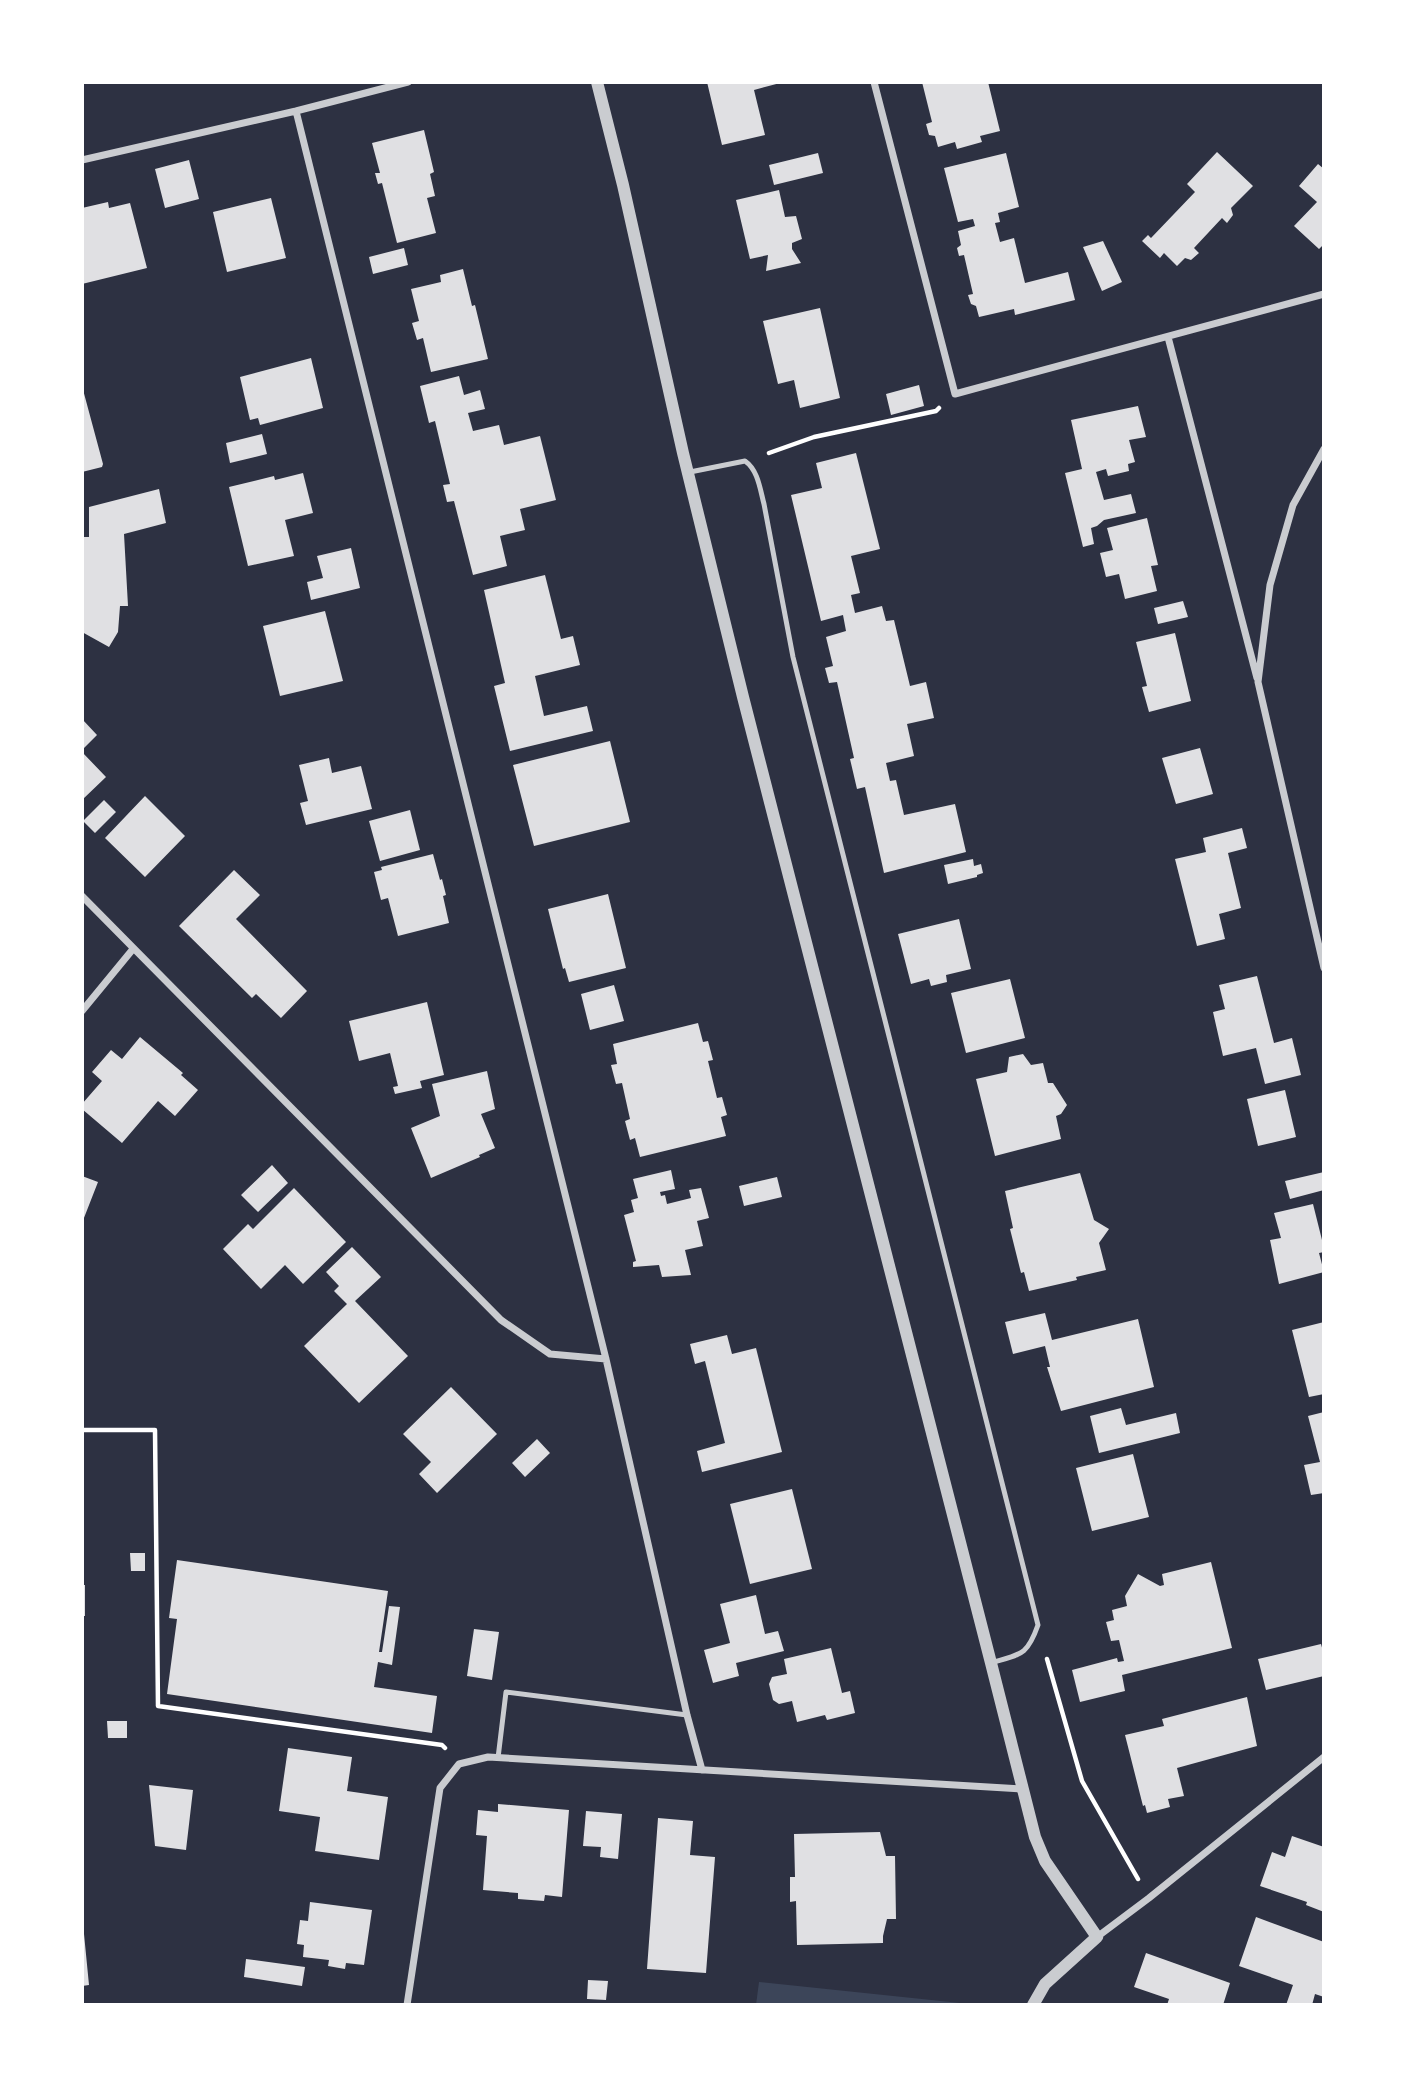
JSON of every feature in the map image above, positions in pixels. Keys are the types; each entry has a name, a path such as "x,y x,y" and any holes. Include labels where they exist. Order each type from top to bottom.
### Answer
{"street":[{"path":"82,160 296,111 408,82"},
{"path":"597,82 624,186 687,472 991,1662 1021,1789 1045,1861 1097,1937"},
{"path":"874,82 954,394 1324,294"},
{"path":"296,111 606,1359 702,1770"},
{"path":"1168,337 1258,682 1324,968"},
{"path":"1258,682 1270,584 1293,505 1324,449"},
{"path":"82,896 501,1320 550,1354 606,1359"},
{"path":"82,1011 133,949"},
{"path":"1033,2005 1045,1984 1097,1937 1324,1756"},
{"path":"407,2005 440,1788 459,1764 498,1758 1021,1789"}],"lane":[{"path":"687,472 745,461 758,480 793,657 1038,1625 1031,1645 1019,1654 991,1662"},
{"path":"498,1758 506,1692 687,1715"}],"path":[{"path":"745,461 814,437 936,411 954,394"},
{"path":"82,1430 155,1430 158,1706 442,1745 459,1764"},
{"path":"1038,1625 1082,1781 1149,1898"}],"shaded area":[{"path":"759,1982 979,2005 756,2005"}],"building":[{"path":"707,82 784,82 754,90 765,135 722,145"},
{"path":"922,82 988,82 1000,131 980,136 982,142 957,149 955,142 938,147 935,136 929,135 926,124 932,122"},
{"path":"424,130 434,172 430,174 435,196 427,198 436,233 397,243 382,183 378,184 375,173 380,173 372,143"},
{"path":"1217,152 1253,186 1231,208 1233,215 1227,223 1222,218 1194,248 1199,253 1191,260 1185,258 1177,266 1164,253 1160,258 1142,241 1148,235 1151,238 1195,192 1187,184"},
{"path":"818,153 823,173 774,185 769,165"},
{"path":"1006,153 1019,207 998,213 1000,222 995,223 1000,242 1014,238 1025,283 1068,272 1075,300 1015,315 1014,309 979,317 976,306 971,304 968,295 973,294 964,255 959,256 957,248 961,245 958,231 975,226 973,219 958,222 944,168"},
{"path":"189,160 199,199 165,208 155,169"},
{"path":"1318,164 1324,169 1324,244 1319,249 1294,226 1317,202 1299,186"},
{"path":"779,190 785,217 796,216 802,239 792,243 792,249 801,263 766,271 768,255 750,259 736,200"},
{"path":"271,198 286,258 227,272 213,212"},
{"path":"108,202 109,208 130,203 147,268 82,284 82,208"},
{"path":"1103,241 1122,282 1102,291 1083,247"},
{"path":"404,248 408,265 373,274 369,257"},
{"path":"463,269 488,359 431,372 423,338 417,340 412,323 419,321 411,289 441,282 440,275"},
{"path":"820,308 840,398 800,408 794,380 778,384 763,321"},
{"path":"311,358 323,408 260,425 258,418 250,420 240,377"},
{"path":"459,376 464,395 480,390 485,409 468,413 473,431 499,425 504,445 540,436 556,500 520,509 525,530 500,536 507,566 473,575 454,501 447,502 443,485 450,484 435,421 429,423 420,386"},
{"path":"919,385 924,406 891,415 886,394"},
{"path":"82,386 103,464 102,467 82,472"},
{"path":"1138,406 1146,437 1129,440 1135,462 1128,464 1129,471 1108,476 1106,469 1096,472 1104,500 1131,494 1136,513 1104,520 1091,528 1094,544 1083,547 1065,473 1082,469 1071,420"},
{"path":"262,434 267,454 230,463 226,443"},
{"path":"856,453 880,549 851,556 860,593 851,595 855,613 882,606 886,621 894,620 910,686 926,682 934,718 907,724 914,756 886,763 890,781 896,780 904,815 955,804 966,852 884,873 865,787 857,789 850,759 854,758 837,682 829,683 825,668 833,666 826,637 846,631 843,615 821,621 791,495 822,488 816,463"},
{"path":"303,473 313,513 285,520 294,556 248,566 229,487 274,476 275,480"},
{"path":"159,489 166,523 124,534 128,606 120,606 118,632 109,647 82,632 82,537 89,537 89,507"},
{"path":"1147,518 1158,565 1151,566 1157,591 1125,599 1119,574 1106,577 1100,553 1113,550 1107,528"},
{"path":"351,548 360,588 311,600 307,582 323,578 317,556"},
{"path":"545,575 561,639 573,636 580,665 535,676 544,716 587,706 593,731 510,751 494,686 505,683 484,590"},
{"path":"1183,601 1188,617 1158,624 1154,608"},
{"path":"325,611 343,681 280,696 263,626"},
{"path":"1175,633 1191,701 1149,712 1142,687 1147,686 1136,642"},
{"path":"82,719 97,735 82,750"},
{"path":"610,741 630,822 534,846 513,765"},
{"path":"1200,748 1213,794 1176,804 1162,758"},
{"path":"82,752 106,777 82,800"},
{"path":"329,758 332,773 361,766 372,809 306,825 300,803 308,801 299,765"},
{"path":"145,796 185,836 145,877 105,838"},
{"path":"104,800 116,812 95,833 83,821"},
{"path":"410,810 420,850 380,861 369,821"},
{"path":"1242,828 1247,848 1228,853 1241,908 1219,914 1225,939 1197,946 1175,859 1206,852 1203,838"},
{"path":"433,854 446,895 443,896 449,923 398,936 388,898 381,900 374,872 382,870 381,867"},
{"path":"973,859 974,866 981,864 983,873 948,884 944,865"},
{"path":"234,870 260,895 236,919 307,991 281,1018 256,994 252,998 179,926"},
{"path":"608,894 626,968 569,982 565,968 563,969 548,909"},
{"path":"959,919 971,969 946,975 947,982 931,986 929,979 911,984 898,934"},
{"path":"1257,976 1274,1043 1292,1038 1301,1075 1265,1084 1256,1048 1223,1056 1213,1012 1225,1009 1219,985"},
{"path":"1010,979 1025,1038 966,1053 951,993"},
{"path":"614,985 624,1021 590,1030 581,994"},
{"path":"427,1002 444,1075 420,1081 422,1088 395,1094 393,1087 398,1086 390,1053 359,1061 349,1021"},
{"path":"698,1023 703,1042 708,1041 713,1060 708,1061 717,1098 722,1097 727,1115 721,1117 726,1136 640,1157 635,1138 630,1140 625,1121 630,1119 622,1083 616,1084 611,1065 617,1064 613,1044"},
{"path":"140,1037 183,1073 181,1075 198,1090 175,1116 158,1101 122,1143 82,1109 82,1104 102,1081 92,1072 111,1050 122,1059"},
{"path":"1023,1054 1031,1065 1043,1063 1048,1083 1053,1083 1067,1105 1061,1114 1056,1116 1061,1139 995,1156 976,1079 1007,1072 1009,1057"},
{"path":"487,1071 495,1109 481,1114 495,1148 431,1178 411,1128 440,1116 432,1084"},
{"path":"1285,1090 1296,1137 1258,1146 1247,1099"},
{"path":"272,1165 288,1183 258,1212 241,1195"},
{"path":"671,1170 675,1189 660,1192 661,1196 665,1195 667,1204 691,1198 689,1190 701,1188 709,1218 697,1221 703,1246 685,1250 691,1275 662,1277 659,1265 633,1267 633,1262 636,1261 624,1215 634,1212 631,1200 638,1198 633,1179"},
{"path":"1324,1172 1324,1190 1290,1199 1285,1181"},
{"path":"1080,1173 1094,1220 1109,1229 1099,1243 1106,1270 1029,1291 1024,1272 1021,1273 1010,1229 1013,1228 1005,1191"},
{"path":"82,1176 98,1182 82,1223"},
{"path":"777,1177 782,1197 744,1206 739,1186"},
{"path":"294,1188 346,1242 303,1284 285,1265 261,1289 223,1249 248,1224 253,1229"},
{"path":"1313,1204 1324,1248 1324,1252 1319,1253 1324,1272 1279,1284 1270,1240 1281,1238 1274,1213"},
{"path":"352,1247 381,1277 355,1301 408,1356 359,1403 304,1346 347,1304 334,1291 339,1286 326,1272"},
{"path":"1045,1313 1052,1340 1138,1319 1154,1387 1061,1411 1047,1367 1050,1367 1045,1346 1013,1354 1005,1322"},
{"path":"1324,1322 1324,1394 1309,1397 1292,1330"},
{"path":"727,1335 732,1354 756,1348 782,1452 702,1472 697,1451 725,1443 705,1361 695,1364 690,1344"},
{"path":"451,1387 497,1434 437,1493 419,1474 431,1462 403,1434"},
{"path":"1121,1408 1126,1425 1176,1413 1180,1433 1099,1453 1090,1416"},
{"path":"1324,1412 1324,1493 1311,1495 1304,1465 1320,1462 1308,1416"},
{"path":"537,1439 550,1453 525,1477 512,1463"},
{"path":"1133,1454 1149,1517 1092,1531 1076,1468"},
{"path":"792,1489 812,1569 750,1584 730,1504"},
{"path":"130,1553 145,1553 145,1571 131,1571"},
{"path":"177,1560 388,1591 379,1652 382,1652 389,1606 400,1607 392,1665 378,1662 374,1687 437,1696 432,1733 167,1694 177,1619 169,1618"},
{"path":"1211,1562 1232,1648 1122,1675 1125,1691 1080,1702 1072,1670 1117,1658 1118,1662 1124,1661 1119,1640 1111,1641 1106,1622 1114,1620 1112,1610 1127,1606 1125,1596 1138,1574 1160,1586 1164,1585 1162,1574"},
{"path":"82,1585 85,1585 85,1616 82,1616"},
{"path":"756,1595 765,1634 778,1631 784,1651 736,1663 739,1676 713,1683 704,1650 730,1643 720,1604"},
{"path":"474,1629 499,1632 492,1680 467,1676"},
{"path":"1321,1644 1324,1676 1266,1690 1258,1659"},
{"path":"831,1648 842,1693 850,1691 855,1713 827,1720 825,1715 797,1722 792,1701 779,1704 773,1700 769,1684 772,1677 787,1674 784,1659"},
{"path":"1247,1697 1257,1746 1177,1768 1184,1796 1168,1799 1170,1807 1147,1813 1125,1735 1164,1726 1162,1719"},
{"path":"107,1721 127,1721 127,1738 108,1738"},
{"path":"288,1748 352,1757 347,1791 388,1797 379,1860 315,1851 320,1817 279,1811"},
{"path":"149,1785 193,1790 186,1850 155,1846"},
{"path":"498,1804 569,1810 562,1897 545,1895 544,1901 518,1899 518,1893 483,1890 487,1836 476,1835 478,1810 498,1812"},
{"path":"586,1811 622,1814 618,1859 600,1857 601,1847 583,1846"},
{"path":"658,1818 693,1821 690,1855 715,1857 706,1973 647,1969"},
{"path":"880,1832 886,1856 895,1856 896,1919 887,1919 883,1943 797,1945 796,1901 790,1902 790,1877 795,1877 794,1834"},
{"path":"1292,1836 1324,1847 1324,1912 1306,1905 1307,1902 1260,1886 1272,1852 1285,1857"},
{"path":"310,1902 372,1910 364,1965 346,1963 345,1969 328,1966 329,1960 303,1957 304,1945 297,1944 300,1920 308,1921"},
{"path":"1256,1917 1324,1942 1324,1997 1315,1994 1312,2005 1286,2005 1293,1985 1239,1966"},
{"path":"82,1934 89,1985 82,1986"},
{"path":"1146,1953 1230,1983 1223,2005 1167,2005 1169,1999 1134,1987"},
{"path":"246,1959 305,1967 302,1986 244,1977"},
{"path":"588,1980 608,1981 606,2000 587,1999"}]}
